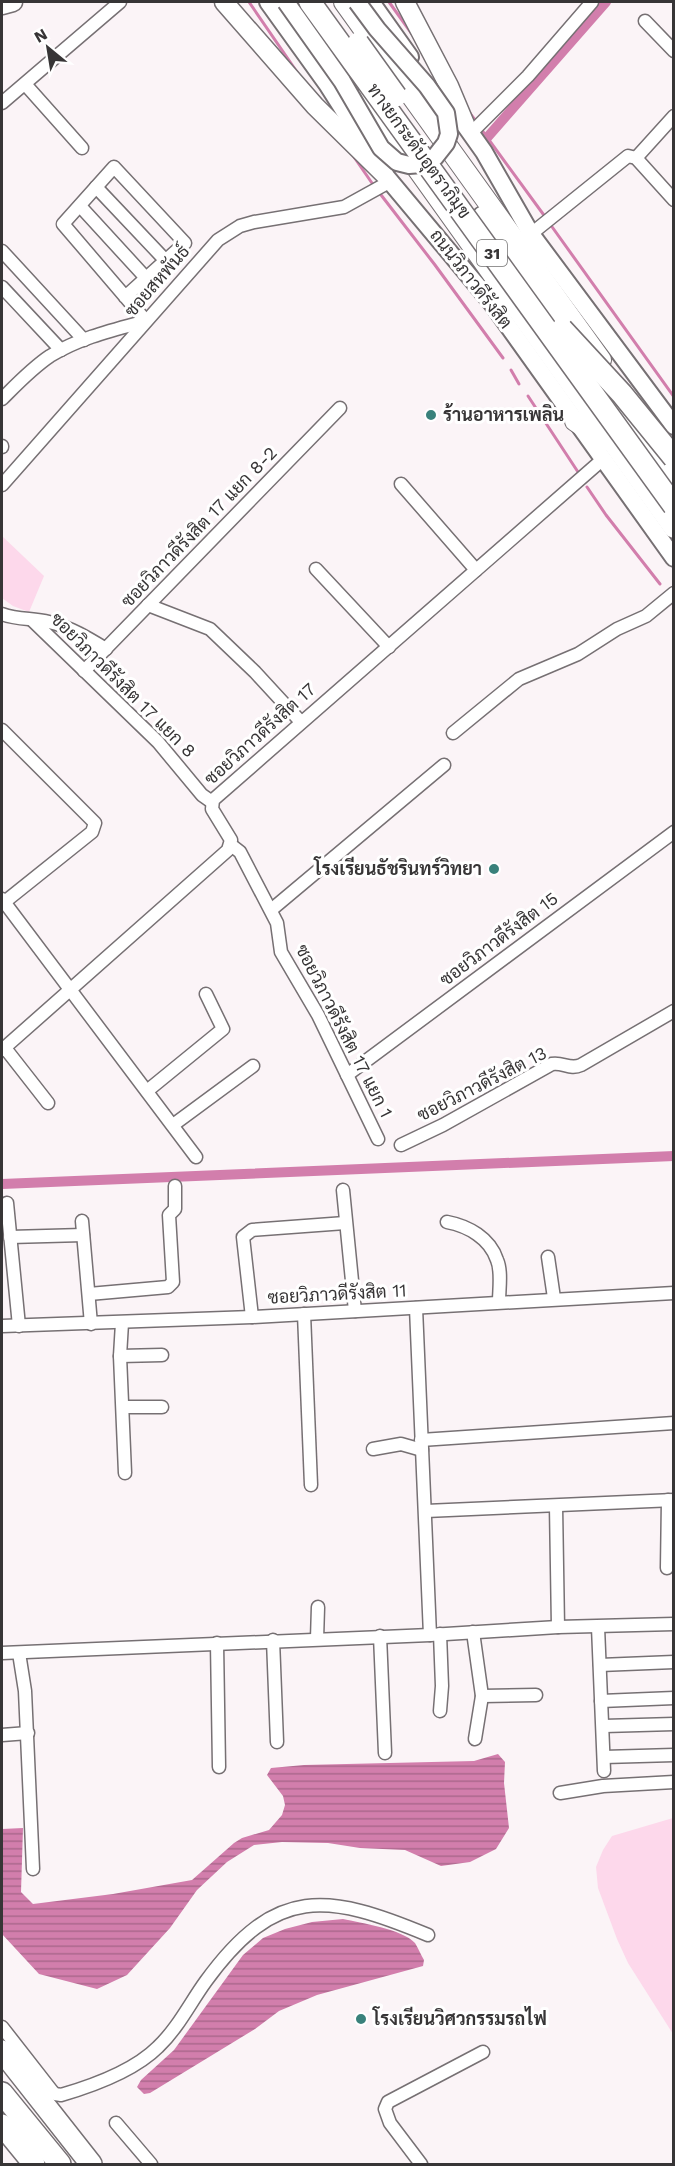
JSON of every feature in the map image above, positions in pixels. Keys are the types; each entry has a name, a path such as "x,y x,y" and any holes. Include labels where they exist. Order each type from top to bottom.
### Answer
{"highway":[{"name":"ถนนวิภาวดีรังสิต","path":"298,2 609,454 674,528"},
{"name":"ทางยกระดับอุตราภิมุข","path":"310,2 674,506"},
{"name":"ทางยกระดับอุตราภิมุข","path":"328,2 674,482"},
{"name":"31","path":"344,2 674,460"},
{"path":"562,329 622,394 674,460"},
{"path":"575,421 609,454"},
{"path":"2,2051 91,2164"},
{"path":"2,2094 60,2164"},
{"path":"2,2125 34,2164"}],"main road":[{"path":"2,5 13,2"},
{"path":"224,2 382,183"},
{"name":"ถนนวิภาวดีรังสิต","path":"268,2 327,84 382,183 491,302 575,421"},
{"path":"286,2 332,66 381,148 398,162 409,165 422,164 435,157 446,143 449,134 446,113 427,86 377,29 357,2"},
{"name":"31","path":"371,2 404,48 468,128 531,234 674,426"},
{"path":"405,2 468,128"},
{"name":"ถนนวิภาวดีรังสิต","path":"609,454 674,558"}],"street":[{"path":"2,103 120,2"},
{"path":"468,128 528,76 592,2"},
{"path":"645,21 674,51"},
{"path":"25,84 82,148"},
{"path":"636,158 673,116"},
{"path":"531,234 623,159 631,156 636,158 674,200"},
{"path":"2,399 40,364 61,350 113,330 146,321 125,297 63,224 114,167 185,243 125,297"},
{"name":"ซอยสหพันธ์","path":"2,485 218,240 254,222 344,207 382,183"},
{"path":"96,187 166,261"},
{"path":"80,206 146,278"},
{"path":"2,250 84,340"},
{"path":"2,287 61,350"},
{"name":"ซอยวิภาวดีรังสิต 17 แยก 8-2","path":"84,671 340,408"},
{"name":"ซอยวิภาวดีรังสิต 17","path":"231,845 231,840 212,809 212,802 609,454"},
{"path":"401,484 476,570"},
{"path":"316,569 389,647"},
{"path":"453,734 519,678 578,654 617,629 646,616 674,593"},
{"path":"148,605 210,629 255,672 301,722"},
{"path":"2,614 16,619 46,621 67,628 106,649"},
{"name":"ซอยวิภาวดีรังสิต 17 แยก 8","path":"32,620 158,742 202,795 212,802"},
{"path":"2,730 95,823 92,832 2,901 196,1157"},
{"path":"271,910 444,765"},
{"name":"ซอยวิภาวดีรังสิต 15","path":"347,1075 674,831"},
{"path":"48,1104 3,1049 221,857 231,845"},
{"name":"ซอยวิภาวดีรังสิต 17 แยก 1","path":"231,845 240,852 271,910 277,923 282,952 318,1015 378,1139"},
{"path":"147,1091 223,1029 206,994"},
{"name":"ซอยวิภาวดีรังสิต 13","path":"401,1145 552,1064 559,1063 571,1068 581,1065 674,1011"},
{"path":"173,1125 253,1066"},
{"path":"89,1294 171,1285 173,1282 169,1215 175,1209 175,1186"},
{"path":"343,1190 355,1311"},
{"path":"7,1203 19,1326"},
{"path":"82,1221 91,1324"},
{"path":"447,1222 471,1229 492,1249 498,1261 499,1302"},
{"path":"252,1317 243,1237 252,1230 345,1223"},
{"path":"10,1237 83,1235"},
{"path":"548,1257 554,1298"},
{"name":"ซอยวิภาวดีรังสิต 11","path":"2,1326 252,1317 554,1298 674,1293"},
{"path":"416,1308 421,1445 435,1634 442,1686 440,1711"},
{"path":"304,1314 311,1485"},
{"path":"122,1323 120,1356 125,1473"},
{"path":"120,1356 162,1355"},
{"path":"123,1407 162,1407"},
{"path":"373,1449 401,1444 421,1445 674,1423"},
{"path":"426,1510 671,1500 667,1568"},
{"path":"556,1506 558,1627"},
{"path":"317,1639 318,1607"},
{"path":"2,1653 558,1627 674,1624"},
{"path":"598,1627 604,1726 604,1771"},
{"path":"473,1632 482,1696 475,1739"},
{"path":"380,1636 385,1753"},
{"path":"273,1640 278,1742"},
{"path":"217,1643 219,1767"},
{"path":"19,1653 28,1733 33,1869"},
{"path":"600,1665 674,1662"},
{"path":"482,1696 536,1695"},
{"path":"601,1701 674,1698"},
{"path":"604,1726 674,1724"},
{"path":"2,1735 28,1733"},
{"path":"604,1757 674,1755"},
{"path":"560,1793 603,1786 674,1782"},
{"path":"2,2027 52,2091 61,2095 130,2068 146,2058 174,2030 197,1993 232,1949 252,1930 281,1911 311,1904 342,1906 428,1935"},
{"path":"422,2164 390,2123 385,2109 388,2102 483,2052"},
{"path":"116,2124 151,2164"}],"shaded area":[{"path":"2,536 44,576 29,612 13,606 2,598"},
{"path":"498,1754 505,1762 504,1783 509,1828 496,1849 470,1862 441,1866 405,1850 360,1848 328,1843 282,1842 254,1845 227,1862 197,1890 170,1928 127,1975 97,1989 39,1974 2,1934 2,1829 23,1828 21,1892 33,1904 113,1894 192,1880 234,1843 242,1838 269,1830 282,1815 285,1805 283,1796 267,1775 271,1768 304,1765 474,1761"},
{"path":"673,1818 674,2034 628,1963 598,1888 596,1867 612,1836"},
{"path":"343,1919 381,1927 409,1938 415,1943 424,1960 423,1966 317,1995 279,2011 255,2029 150,2093 144,2094 137,2087 141,2080 174,2050 243,1955 263,1938 312,1922"}],"waterway":[{"path":"249,2 297,72"},
{"path":"389,2 412,34"},
{"path":"478,148 606,2"},
{"path":"469,112 478,124"},
{"path":"481,129 546,218"},
{"path":"354,157 374,186"},
{"path":"378,191 503,358"},
{"path":"550,224 674,397"},
{"path":"511,370 519,384"},
{"path":"528,396 578,472"},
{"path":"587,487 660,584"},
{"path":"2,1184 674,1156"}],"place":[{"name":"ร้านอาหารเพลิน","path":"431,415"},
{"name":"โรงเรียนธัชรินทร์วิทยา","path":"494,869"},
{"name":"โรงเรียนวิศวกรรมรถไฟ","path":"361,2019"}]}
